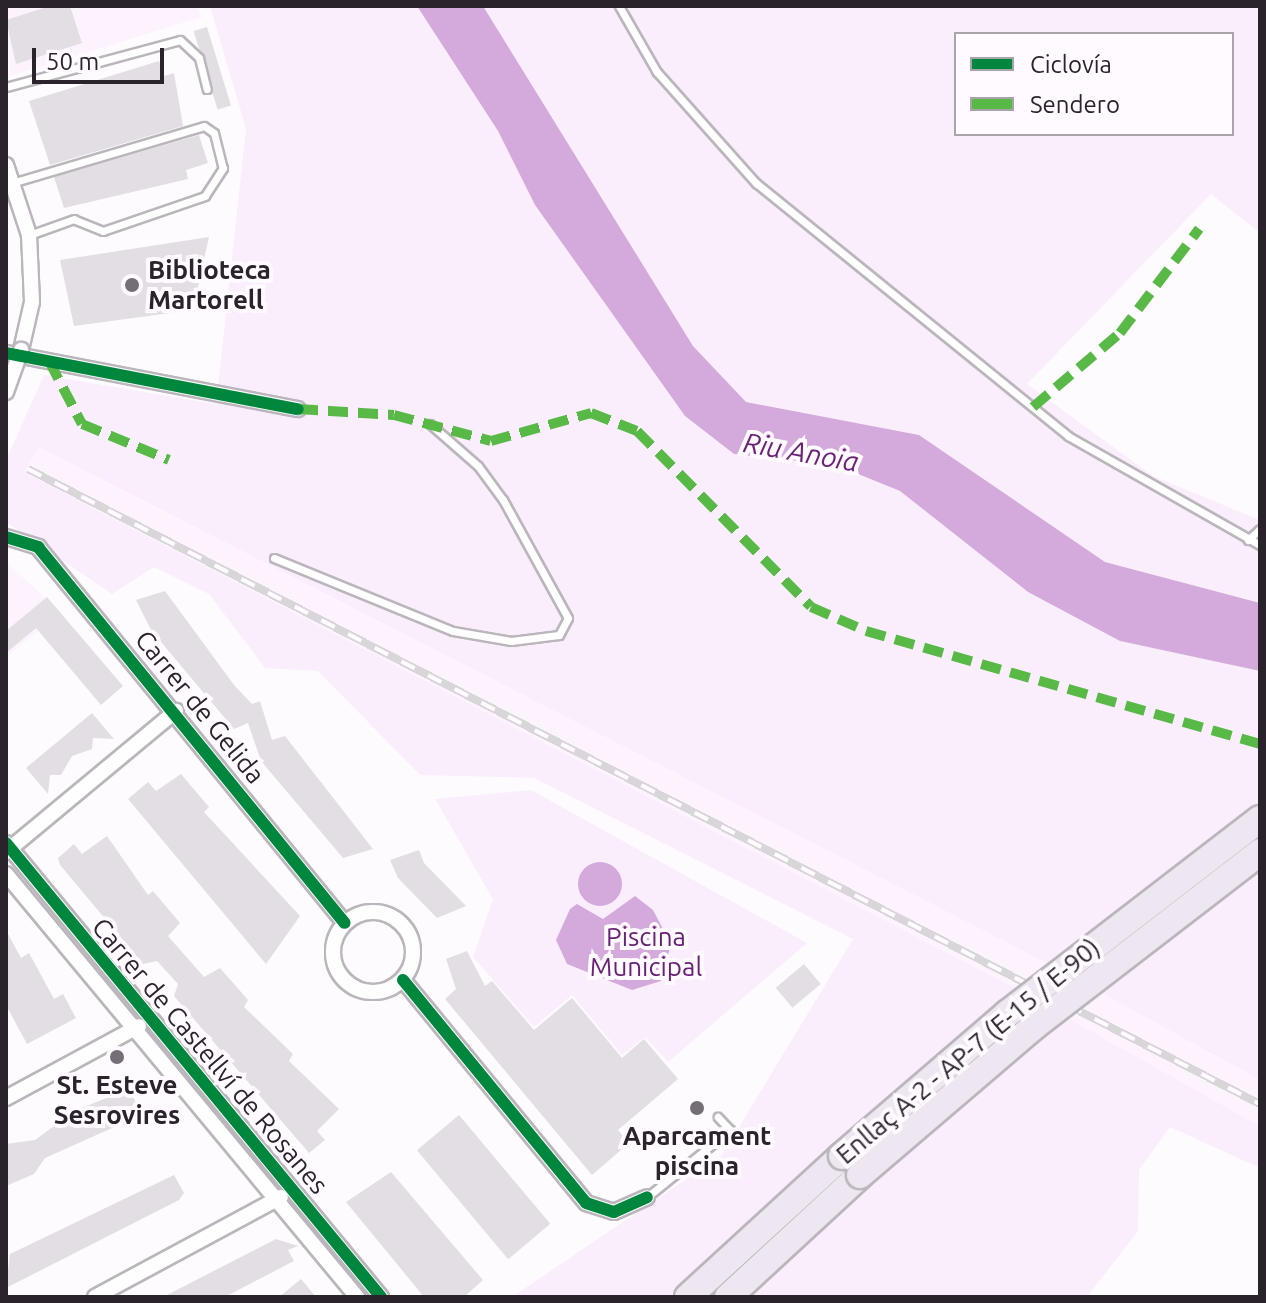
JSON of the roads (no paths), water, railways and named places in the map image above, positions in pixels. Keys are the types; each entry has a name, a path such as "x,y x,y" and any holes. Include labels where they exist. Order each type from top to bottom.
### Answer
{"highway":[{"name":"Enllaç A-2 - AP-7 (E-15 / E-90)","path":"728,1297 851,1165 1008,1013 1260,819"},
{"name":"Enllaç A-2 - AP-7 (E-15 / E-90)","path":"688,1297 851,1165 1260,852"}],"street":[{"path":"6,165 15,182 29,235 32,302 14,351 6,392"},
{"path":"14,351 298,409"},
{"name":"Carrer de Gelida","path":"6,537 38,547 176,711 345,923"},
{"path":"8,848 176,711"},
{"name":"Carrer de Castellví de Rosanes","path":"8,848 381,1297"},
{"name":"Carrer de Castellví de Rosanes","path":"6,874 275,1202 357,1297"},
{"path":"370,912 396,919 414,955 403,980 381,992 345,981 333,959 345,923 370,912"},
{"path":"403,980 586,1203 614,1212 647,1197"},
{"path":"6,1098 135,1030 150,1018"},
{"path":"95,1297 275,1202 290,1188"}],"lane":[{"path":"619,6 657,72 756,183 1068,436 1260,545"},
{"path":"6,87 180,40 199,58 207,89"},
{"path":"15,182 204,126 214,133 223,168 205,196 103,231 74,219 29,235"},
{"path":"274,558 453,631 542,642 559,635 568,618 503,500 478,466 430,424"},
{"path":"1248,540 1260,529"},
{"path":"647,1197 730,1130 718,1117"}],"water":[{"name":"Riu Anoia","path":"417,6 483,6 693,346 746,402 919,435 1105,562 1260,603 1260,671 1120,641 1028,592 900,491 836,465 734,454 685,416 535,205 498,131"},
{"path":"600,862 615,869 622,884 615,899 600,906 585,899 578,884 585,869"},
{"path":"635,896 653,910 671,944 661,981 632,990 567,964 556,940 570,909 577,904 603,919"}],"railway":[{"path":"28,469 1260,1104"}],"place":[{"name":"Biblioteca Martorell","path":"132,285"},
{"name":"St. Esteve Sesrovires","path":"117,1057"},
{"name":"Aparcament piscina","path":"697,1108"}],"park label":[{"name":"Piscina Municipal","path":"646,952"}]}
